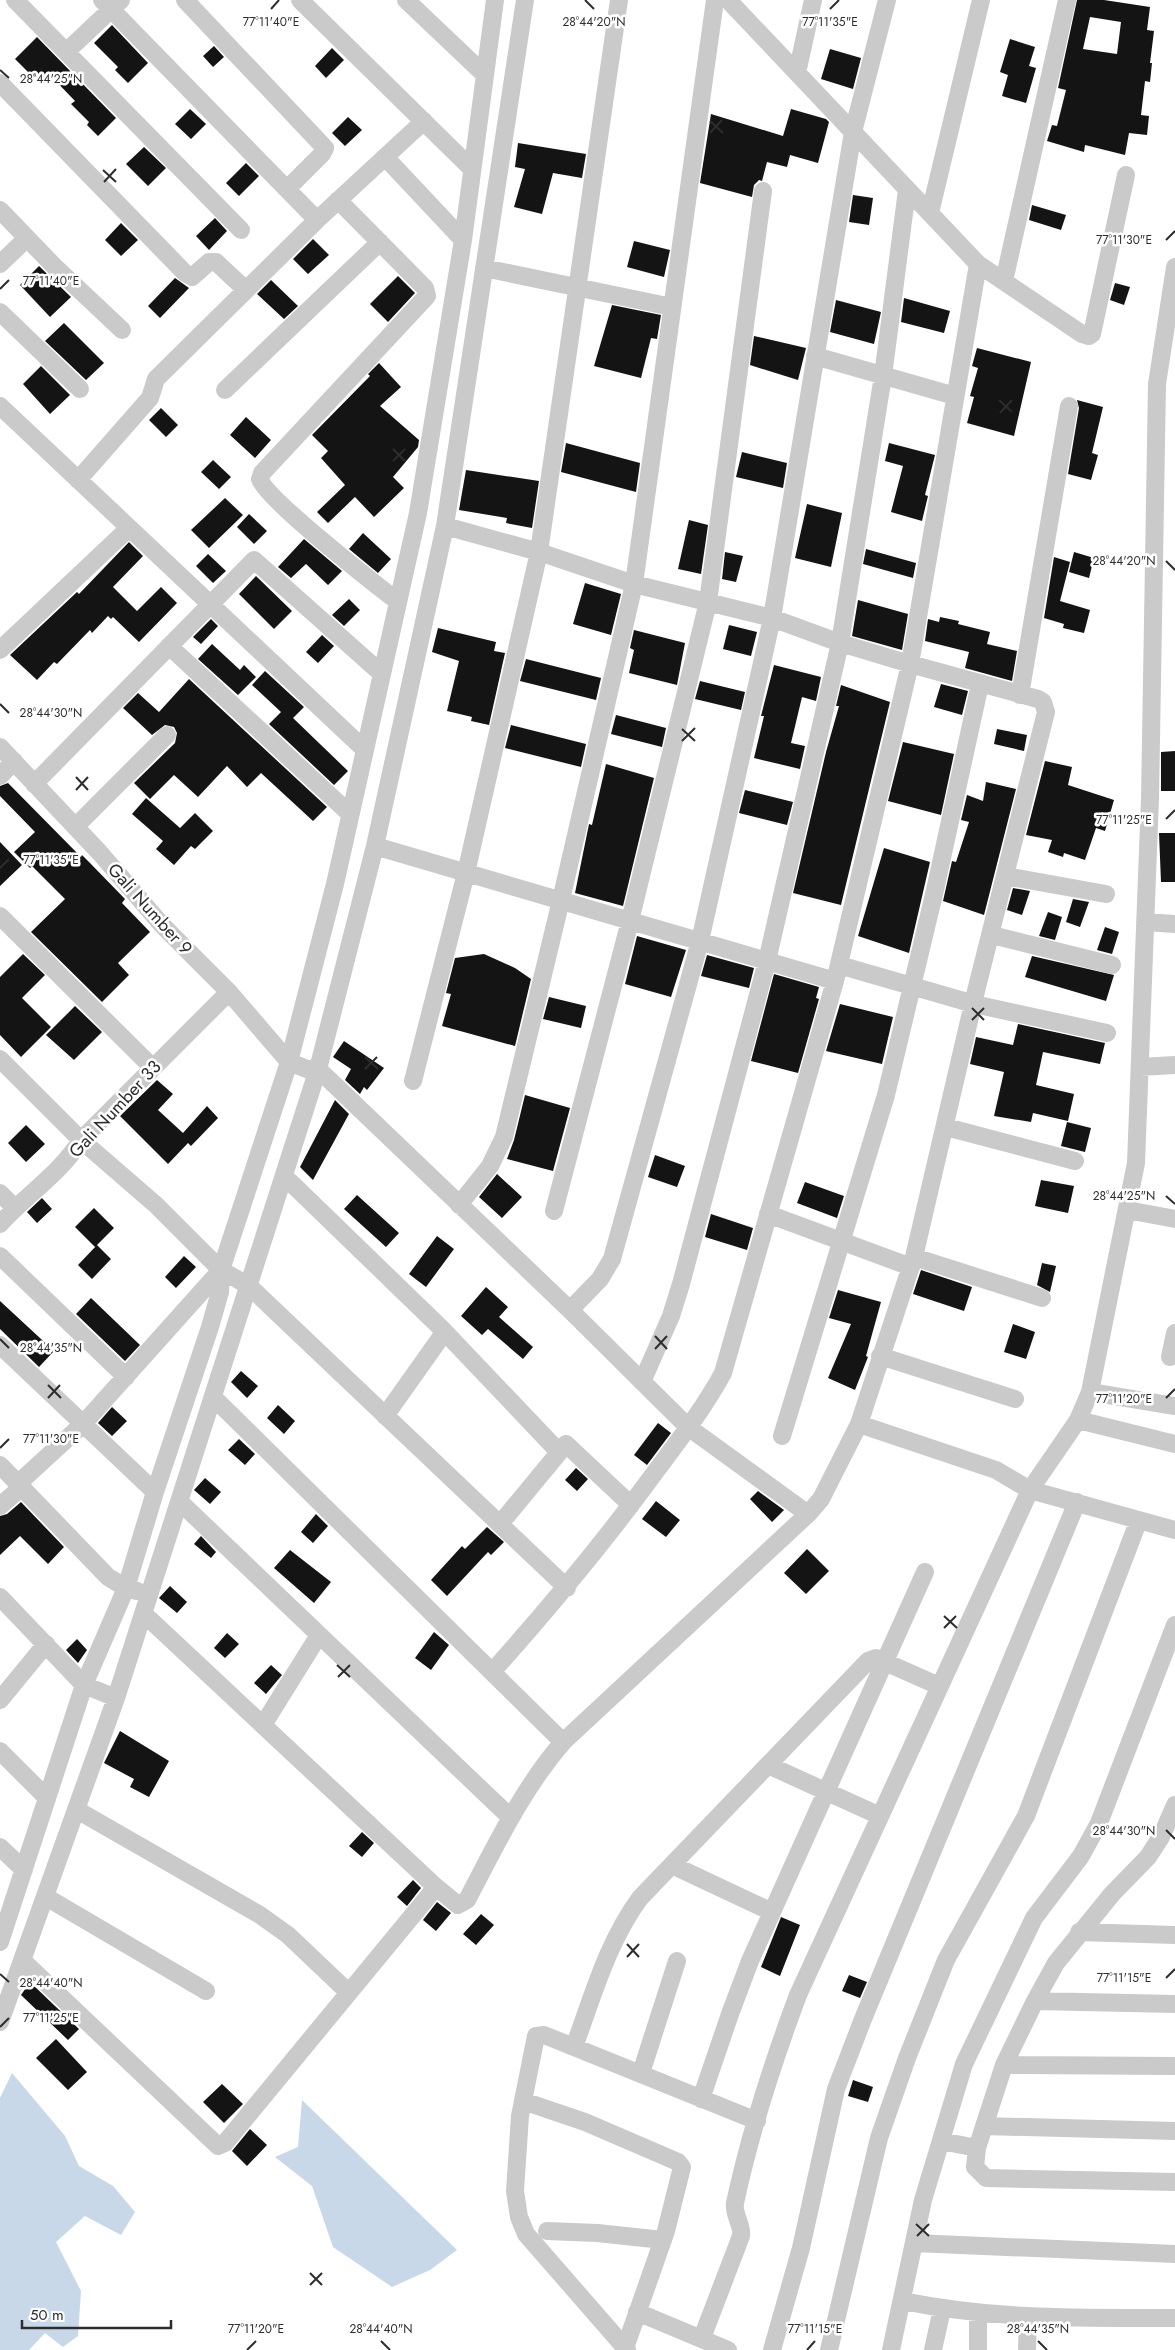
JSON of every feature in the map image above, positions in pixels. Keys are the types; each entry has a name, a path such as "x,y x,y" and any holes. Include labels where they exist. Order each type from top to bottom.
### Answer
{"street":[{"path":"15,0 241,230"},
{"path":"185,0 325,148 322,154 287,189"},
{"path":"300,0 472,169"},
{"path":"406,0 485,75"},
{"path":"445,526 538,552 634,584 772,618 840,643 1043,702 1046,712 912,1262 859,1424 821,1499 808,1514 563,1742 547,1760 511,1818 463,1904 453,1902 436,1887 144,1614 137,1591 155,1492 188,1429 204,1387 249,1286 284,1176 350,814 418,513 463,240 495,0"},
{"path":"0,1506 22,1487 23,1479 83,1424 221,1270 304,1067 375,846 445,526 524,0"},
{"path":"413,1081 466,872 538,552 619,0"},
{"path":"459,1205 490,1166 504,1137 562,900 634,584 715,0"},
{"path":"728,0 746,8 797,74 978,264 1082,334 1089,336 1092,334 1126,175"},
{"path":"797,74 813,0"},
{"path":"570,1310 600,1279 612,1259 700,941 772,618 852,132 887,0"},
{"path":"930,213 981,0"},
{"path":"1004,281 1067,0"},
{"path":"66,52 111,3 317,220"},
{"path":"0,84 185,273 192,277 209,262 216,262 246,290"},
{"path":"78,480 150,398 156,379 317,220 424,121"},
{"path":"386,158 463,240"},
{"path":"642,1382 671,1316 681,1284 767,960 840,643 883,376 907,190"},
{"path":"554,1211 630,920 708,602 763,191"},
{"path":"338,200 425,288 427,296 262,473 260,478 265,487 308,528 397,601"},
{"path":"0,210 122,330"},
{"path":"0,264 27,238"},
{"path":"225,390 380,242"},
{"path":"492,1672 567,1588 631,1506 708,1401 723,1373 837,973 910,664 978,264"},
{"path":"702,2338 741,2236 742,2231 735,2206 775,2057 798,1995 1026,1488 1078,1420 1090,1392 1136,1163 1150,798 1157,384 1175,267"},
{"path":"484,268 672,307"},
{"path":"0,312 80,389"},
{"path":"815,356 955,396"},
{"path":"0,406 365,750"},
{"path":"1020,695 1069,406"},
{"path":"0,650 129,528"},
{"path":"34,784 254,560 382,674"},
{"path":"169,646 350,814"},
{"path":"782,1436 886,1096 980,684"},
{"path":"75,827 167,736"},
{"name":"Gali Number 9","path":"0,747 162,924 304,1067 459,1205 570,1310 688,1427 808,1514"},
{"path":"0,776 14,761"},
{"path":"375,846 767,960 912,988 974,1004 1107,1033"},
{"path":"1005,876 1106,894"},
{"path":"0,916 153,1068"},
{"path":"1145,922 1175,924"},
{"path":"992,935 1112,965"},
{"name":"Gali Number 33","path":"0,1224 71,1156 81,1140 229,992"},
{"path":"0,1059 81,1140 156,1205 221,1270 249,1286 567,1588"},
{"path":"1140,1066 1175,1065"},
{"path":"946,1128 1075,1161"},
{"path":"284,1176 442,1329 558,1451"},
{"path":"0,1193 15,1208"},
{"path":"1127,1210 1175,1219"},
{"path":"768,1214 912,1262 1042,1298"},
{"path":"0,1256 126,1377"},
{"path":"0,2022 4,1993 23,1961 77,1810 101,1692 137,1591 180,1502 188,1429 204,1387 220,1292 221,1270"},
{"path":"385,1416 441,1337 442,1329"},
{"path":"1170,1356 1175,1333"},
{"path":"0,1345 155,1492"},
{"path":"880,1356 1015,1399"},
{"path":"204,1387 563,1742"},
{"path":"1090,1392 1175,1406"},
{"path":"1078,1420 1175,1444"},
{"path":"859,1424 996,1470 1026,1488 1078,1502 1138,1522 1175,1530"},
{"path":"500,1524 558,1451 566,1444 631,1506"},
{"path":"0,1465 108,1577 137,1591"},
{"path":"180,1502 511,1818"},
{"path":"772,2350 801,2248 836,2089 863,2019 1078,1502"},
{"path":"829,2350 880,2138 907,2058 946,1960 1026,1816 1138,1522"},
{"path":"701,2099 730,2014 772,1912 925,1572"},
{"path":"0,1597 46,1644 101,1692"},
{"path":"0,1942 47,1798 101,1692 144,1614"},
{"path":"891,2350 903,2301 923,2200 964,2064 999,1986 1034,1918 1081,1856 1099,1823 1175,1625"},
{"path":"263,1725 319,1635"},
{"path":"0,1700 46,1644"},
{"path":"574,2047 622,1922 640,1898 868,1661 876,1658 938,1686"},
{"path":"0,1751 47,1798"},
{"path":"768,1765 880,1816"},
{"path":"77,1810 260,1915 288,1935 348,1992"},
{"path":"1174,1812 1148,1857 1079,1932 1056,1963 1004,2065 977,2148 975,2167 986,2178 1175,2182"},
{"path":"0,1847 24,1870"},
{"path":"672,1865 772,1912"},
{"path":"23,1961 218,2146 225,2143 436,1887"},
{"path":"46,1897 206,1992"},
{"path":"1079,1932 1175,1935"},
{"path":"640,2072 677,1961"},
{"path":"1035,2001 1175,2004"},
{"path":"626,2349 526,2234 519,2217 515,2192 523,2101 536,2036 544,2035 640,2072 757,2121"},
{"path":"1004,2065 1175,2066"},
{"path":"523,2101 592,2125 680,2164 682,2170 663,2240 626,2349"},
{"path":"984,2126 1175,2131"},
{"path":"941,2141 977,2148"},
{"path":"547,2231 597,2233 663,2240"},
{"path":"914,2243 1175,2254"},
{"path":"903,2301 978,2314 1028,2318 1175,2318"},
{"path":"933,2350 942,2309"},
{"path":"637,2312 728,2350"},
{"path":"978,2314 978,2350"},
{"path":"1027,2350 1028,2318"}],"water":[{"path":"12,2073 65,2136 79,2166 113,2186 135,2212 121,2235 85,2216 56,2242 81,2291 78,2336 63,2347 45,2333 29,2350 0,2350 0,2098"},
{"path":"302,2100 457,2250 430,2270 392,2287 333,2247 312,2186 275,2157 298,2147"}],"building":[{"path":"1077,0 1104,0 1150,7 1147,30 1154,31 1150,63 1152,63 1150,82 1145,81 1141,115 1149,116 1147,135 1129,133 1125,155 1085,145 1084,152 1047,141 1052,125 1057,126 1066,90 1058,88","holes":["1090,17 1121,22 1117,54 1083,49"]},
{"path":"112,25 148,63 128,83 115,70 118,67 94,43"},
{"path":"37,37 116,118 98,136 87,125 89,122 71,104 75,101 47,72 37,81 15,59"},
{"path":"1010,39 1035,47 1029,66 1036,68 1026,103 1002,96 1008,75 1000,72"},
{"path":"214,46 224,57 213,67 203,56"},
{"path":"332,48 344,60 326,78 315,66"},
{"path":"830,49 861,58 853,89 821,79"},
{"path":"190,109 206,124 191,139 175,124"},
{"path":"791,109 826,119 829,122 818,163 790,155 787,167 767,162 762,181 759,180 754,185 752,197 700,183 711,114 783,136"},
{"path":"348,117 362,130 345,146 332,133"},
{"path":"518,143 586,154 582,178 553,173 542,214 514,207 525,169 515,167"},
{"path":"144,147 166,168 148,186 126,164"},
{"path":"246,163 259,176 239,196 226,183"},
{"path":"853,195 873,198 869,225 849,222"},
{"path":"1032,205 1066,215 1061,230 1029,220"},
{"path":"215,218 227,231 209,250 196,236"},
{"path":"121,223 138,240 121,256 105,240"},
{"path":"313,239 329,255 308,274 293,259"},
{"path":"634,241 670,250 664,277 627,267"},
{"path":"39,266 71,297 50,317 20,285"},
{"path":"398,276 415,293 388,322 370,304"},
{"path":"175,278 189,288 160,318 148,306"},
{"path":"271,280 298,306 284,319 257,294"},
{"path":"1115,283 1130,287 1124,305 1110,300"},
{"path":"904,298 950,311 944,333 901,322"},
{"path":"836,300 881,312 874,344 830,332"},
{"path":"612,305 661,315 657,339 651,338 641,378 594,366"},
{"path":"64,323 104,363 86,380 45,341"},
{"path":"754,336 806,348 798,380 750,365"},
{"path":"977,348 1031,362 1014,436 967,423 974,397 970,396 978,368 972,366"},
{"path":"379,363 401,387 380,406 419,440 418,447 393,477 404,488 374,517 355,497 328,523 317,512 345,485 321,458 328,451 312,435 370,376 368,374"},
{"path":"41,366 70,395 50,414 23,384"},
{"path":"1077,400 1103,407 1092,453 1098,455 1091,480 1068,474 1079,408"},
{"path":"161,408 178,425 166,437 149,420"},
{"path":"246,417 271,440 255,458 230,435"},
{"path":"566,443 640,463 636,492 561,472"},
{"path":"889,443 935,455 925,495 928,496 922,521 891,512 903,466 885,461"},
{"path":"742,452 787,463 783,488 736,477"},
{"path":"213,460 231,477 219,489 201,472"},
{"path":"466,470 539,481 532,528 506,523 507,518 459,510"},
{"path":"225,498 243,515 209,548 191,530"},
{"path":"807,504 842,513 831,567 795,558"},
{"path":"249,514 267,531 254,544 237,527"},
{"path":"689,520 708,525 701,574 678,569"},
{"path":"363,533 391,559 378,573 349,549"},
{"path":"304,539 342,571 328,585 306,564 291,578 278,567"},
{"path":"129,542 143,556 113,587 137,611 161,587 177,603 139,642 113,617 111,619 108,616 92,633 90,630 57,664 54,662 37,680 10,655 77,592 79,594"},
{"path":"866,549 916,563 913,578 863,564"},
{"path":"725,552 743,556 736,582 722,579"},
{"path":"1074,552 1094,558 1089,578 1069,572"},
{"path":"208,554 226,571 213,583 196,566"},
{"path":"1054,557 1070,562 1060,601 1090,610 1084,633 1063,628 1064,624 1044,618"},
{"path":"256,576 292,611 274,629 239,594"},
{"path":"585,583 621,594 611,635 573,624"},
{"path":"349,599 360,610 344,626 332,615"},
{"path":"858,600 908,614 902,650 852,636"},
{"path":"940,617 959,621 958,624 990,632 987,644 1017,651 1012,681 965,668 969,652 925,641 928,619 939,622"},
{"path":"211,619 218,626 201,644 193,637"},
{"path":"729,625 757,632 751,656 723,649"},
{"path":"438,628 496,642 494,651 505,653 489,725 471,721 472,717 447,711 459,661 432,652"},
{"path":"634,630 685,643 677,685 629,673 634,650 630,648"},
{"path":"322,635 334,646 318,663 306,652"},
{"path":"212,644 240,670 244,665 256,677 238,695 198,659"},
{"path":"526,659 601,678 596,700 520,681"},
{"path":"774,665 821,677 816,701 802,697 791,743 805,746 800,769 754,758 764,716 761,716"},
{"path":"265,671 304,707 293,718 348,771 334,785 269,724 281,712 252,685"},
{"path":"189,679 327,807 313,821 261,773 247,787 227,766 198,797 174,775 150,799 134,783 175,743 177,733 174,727 165,725 152,735 123,708 138,693 159,712"},
{"path":"700,681 745,692 741,710 695,699"},
{"path":"941,684 968,691 962,715 934,707"},
{"path":"841,685 890,702 841,905 793,893 826,752 839,706 836,706"},
{"path":"616,715 666,728 662,747 611,734"},
{"path":"511,725 586,744 581,767 505,748"},
{"path":"997,729 1027,735 1024,751 994,744"},
{"path":"903,742 954,754 941,815 888,801"},
{"path":"1175,751 1175,791 1161,791 1161,752"},
{"path":"1045,761 1072,767 1068,785 1114,800 1105,831 1096,828 1085,860 1064,853 1063,857 1048,852 1052,840 1026,835"},
{"path":"606,764 654,778 623,906 575,893 589,824 592,825"},
{"path":"986,782 1016,789 984,915 943,901 952,861 956,862 969,822 961,820 967,795 983,801"},
{"path":"8,783 125,899 122,903 150,932 118,963 129,975 102,1002 31,932 65,899 32,866 30,868 14,852 35,832 0,796 0,786"},
{"path":"745,790 793,802 787,825 739,813"},
{"path":"146,798 180,828 195,813 213,831 195,849 191,846 174,865 156,849 163,841 132,814"},
{"path":"1159,833 1175,833 1175,882 1161,882"},
{"path":"0,842 22,865 0,886"},
{"path":"884,848 930,862 909,953 858,936"},
{"path":"1013,888 1030,891 1022,915 1007,910"},
{"path":"1073,899 1089,902 1080,927 1066,922"},
{"path":"1048,912 1062,917 1055,940 1039,936"},
{"path":"1105,927 1119,932 1112,954 1097,950"},
{"path":"637,936 686,950 671,997 625,984"},
{"path":"23,954 45,975 22,998 51,1027 21,1057 0,1035 0,977"},
{"path":"484,954 515,968 531,979 515,1046 442,1026 451,994 446,993 455,958"},
{"path":"707,955 754,968 749,988 701,976"},
{"path":"1032,956 1114,975 1106,1001 1025,977"},
{"path":"774,974 819,987 816,998 819,999 798,1073 751,1061"},
{"path":"549,997 586,1006 581,1028 543,1019"},
{"path":"840,1004 893,1017 882,1064 826,1051"},
{"path":"75,1006 102,1032 74,1060 46,1035"},
{"path":"1018,1024 1105,1043 1100,1064 1043,1052 1036,1085 1074,1094 1068,1121 1033,1113 1031,1122 994,1116 1004,1072 970,1064 976,1037 1013,1045"},
{"path":"344,1041 384,1068 367,1090 364,1087 360,1094 345,1080 351,1069 333,1057"},
{"path":"157,1080 173,1094 158,1110 183,1133 207,1106 218,1118 191,1146 188,1143 168,1164 120,1116"},
{"path":"525,1095 570,1108 553,1171 507,1159 514,1140"},
{"path":"335,1100 349,1114 313,1180 300,1167"},
{"path":"1067,1122 1091,1128 1085,1152 1061,1146"},
{"path":"26,1125 45,1144 26,1162 8,1143"},
{"path":"655,1155 685,1166 677,1187 648,1177"},
{"path":"497,1174 522,1197 502,1218 479,1197"},
{"path":"1041,1180 1074,1186 1068,1213 1035,1206"},
{"path":"805,1182 844,1196 837,1218 797,1203"},
{"path":"357,1195 399,1233 386,1247 344,1209"},
{"path":"42,1198 52,1209 37,1223 27,1212"},
{"path":"94,1208 114,1228 95,1247 75,1227"},
{"path":"711,1214 753,1228 747,1250 705,1237"},
{"path":"437,1236 454,1249 426,1287 409,1274"},
{"path":"97,1245 111,1259 92,1279 78,1265"},
{"path":"184,1256 196,1267 176,1288 165,1277"},
{"path":"1042,1263 1056,1266 1050,1292 1037,1285"},
{"path":"921,1270 972,1287 964,1311 913,1294"},
{"path":"486,1287 508,1307 499,1317 533,1347 523,1359 488,1329 482,1335 461,1316"},
{"path":"838,1290 881,1302 866,1356 868,1357 855,1390 828,1378 851,1324 829,1318"},
{"path":"91,1298 140,1345 125,1361 76,1314"},
{"path":"0,1301 54,1351 39,1367 0,1329"},
{"path":"1013,1324 1035,1332 1026,1359 1004,1352"},
{"path":"241,1371 258,1386 247,1398 231,1382"},
{"path":"278,1405 295,1421 284,1434 267,1418"},
{"path":"112,1407 127,1421 112,1436 98,1423"},
{"path":"658,1423 671,1433 647,1465 634,1455"},
{"path":"239,1439 255,1454 245,1465 228,1450"},
{"path":"576,1468 588,1479 577,1491 565,1480"},
{"path":"205,1478 221,1492 210,1504 194,1490"},
{"path":"758,1491 784,1510 772,1522 750,1499"},
{"path":"656,1501 680,1520 666,1537 642,1519"},
{"path":"21,1502 64,1547 48,1564 20,1536 0,1555 0,1516 7,1514"},
{"path":"316,1514 328,1526 313,1543 301,1532"},
{"path":"487,1527 504,1542 491,1555 488,1552 447,1596 431,1580 462,1546 465,1549"},
{"path":"201,1536 216,1552 211,1558 194,1544"},
{"path":"807,1549 829,1571 806,1594 784,1573"},
{"path":"290,1550 331,1582 314,1603 274,1568"},
{"path":"170,1586 187,1602 177,1613 159,1598"},
{"path":"434,1632 449,1645 431,1670 415,1658"},
{"path":"227,1633 239,1644 225,1658 214,1648"},
{"path":"77,1639 87,1650 78,1663 66,1650"},
{"path":"271,1665 282,1675 266,1694 254,1683"},
{"path":"120,1731 169,1761 149,1797 130,1787 134,1779 104,1763"},
{"path":"362,1832 374,1843 362,1857 349,1846"},
{"path":"413,1880 421,1888 407,1906 397,1897"},
{"path":"437,1902 451,1913 436,1931 423,1920"},
{"path":"481,1914 494,1925 476,1945 463,1934"},
{"path":"781,1917 800,1925 780,1976 761,1967"},
{"path":"849,1975 867,1982 860,1998 842,1991"},
{"path":"30,1982 79,2029 68,2040 21,1995"},
{"path":"56,2039 87,2072 68,2090 36,2058"},
{"path":"853,2080 873,2087 868,2102 848,2096"},
{"path":"222,2084 243,2104 224,2123 203,2102"},
{"path":"250,2129 267,2145 247,2166 232,2151"}]}
